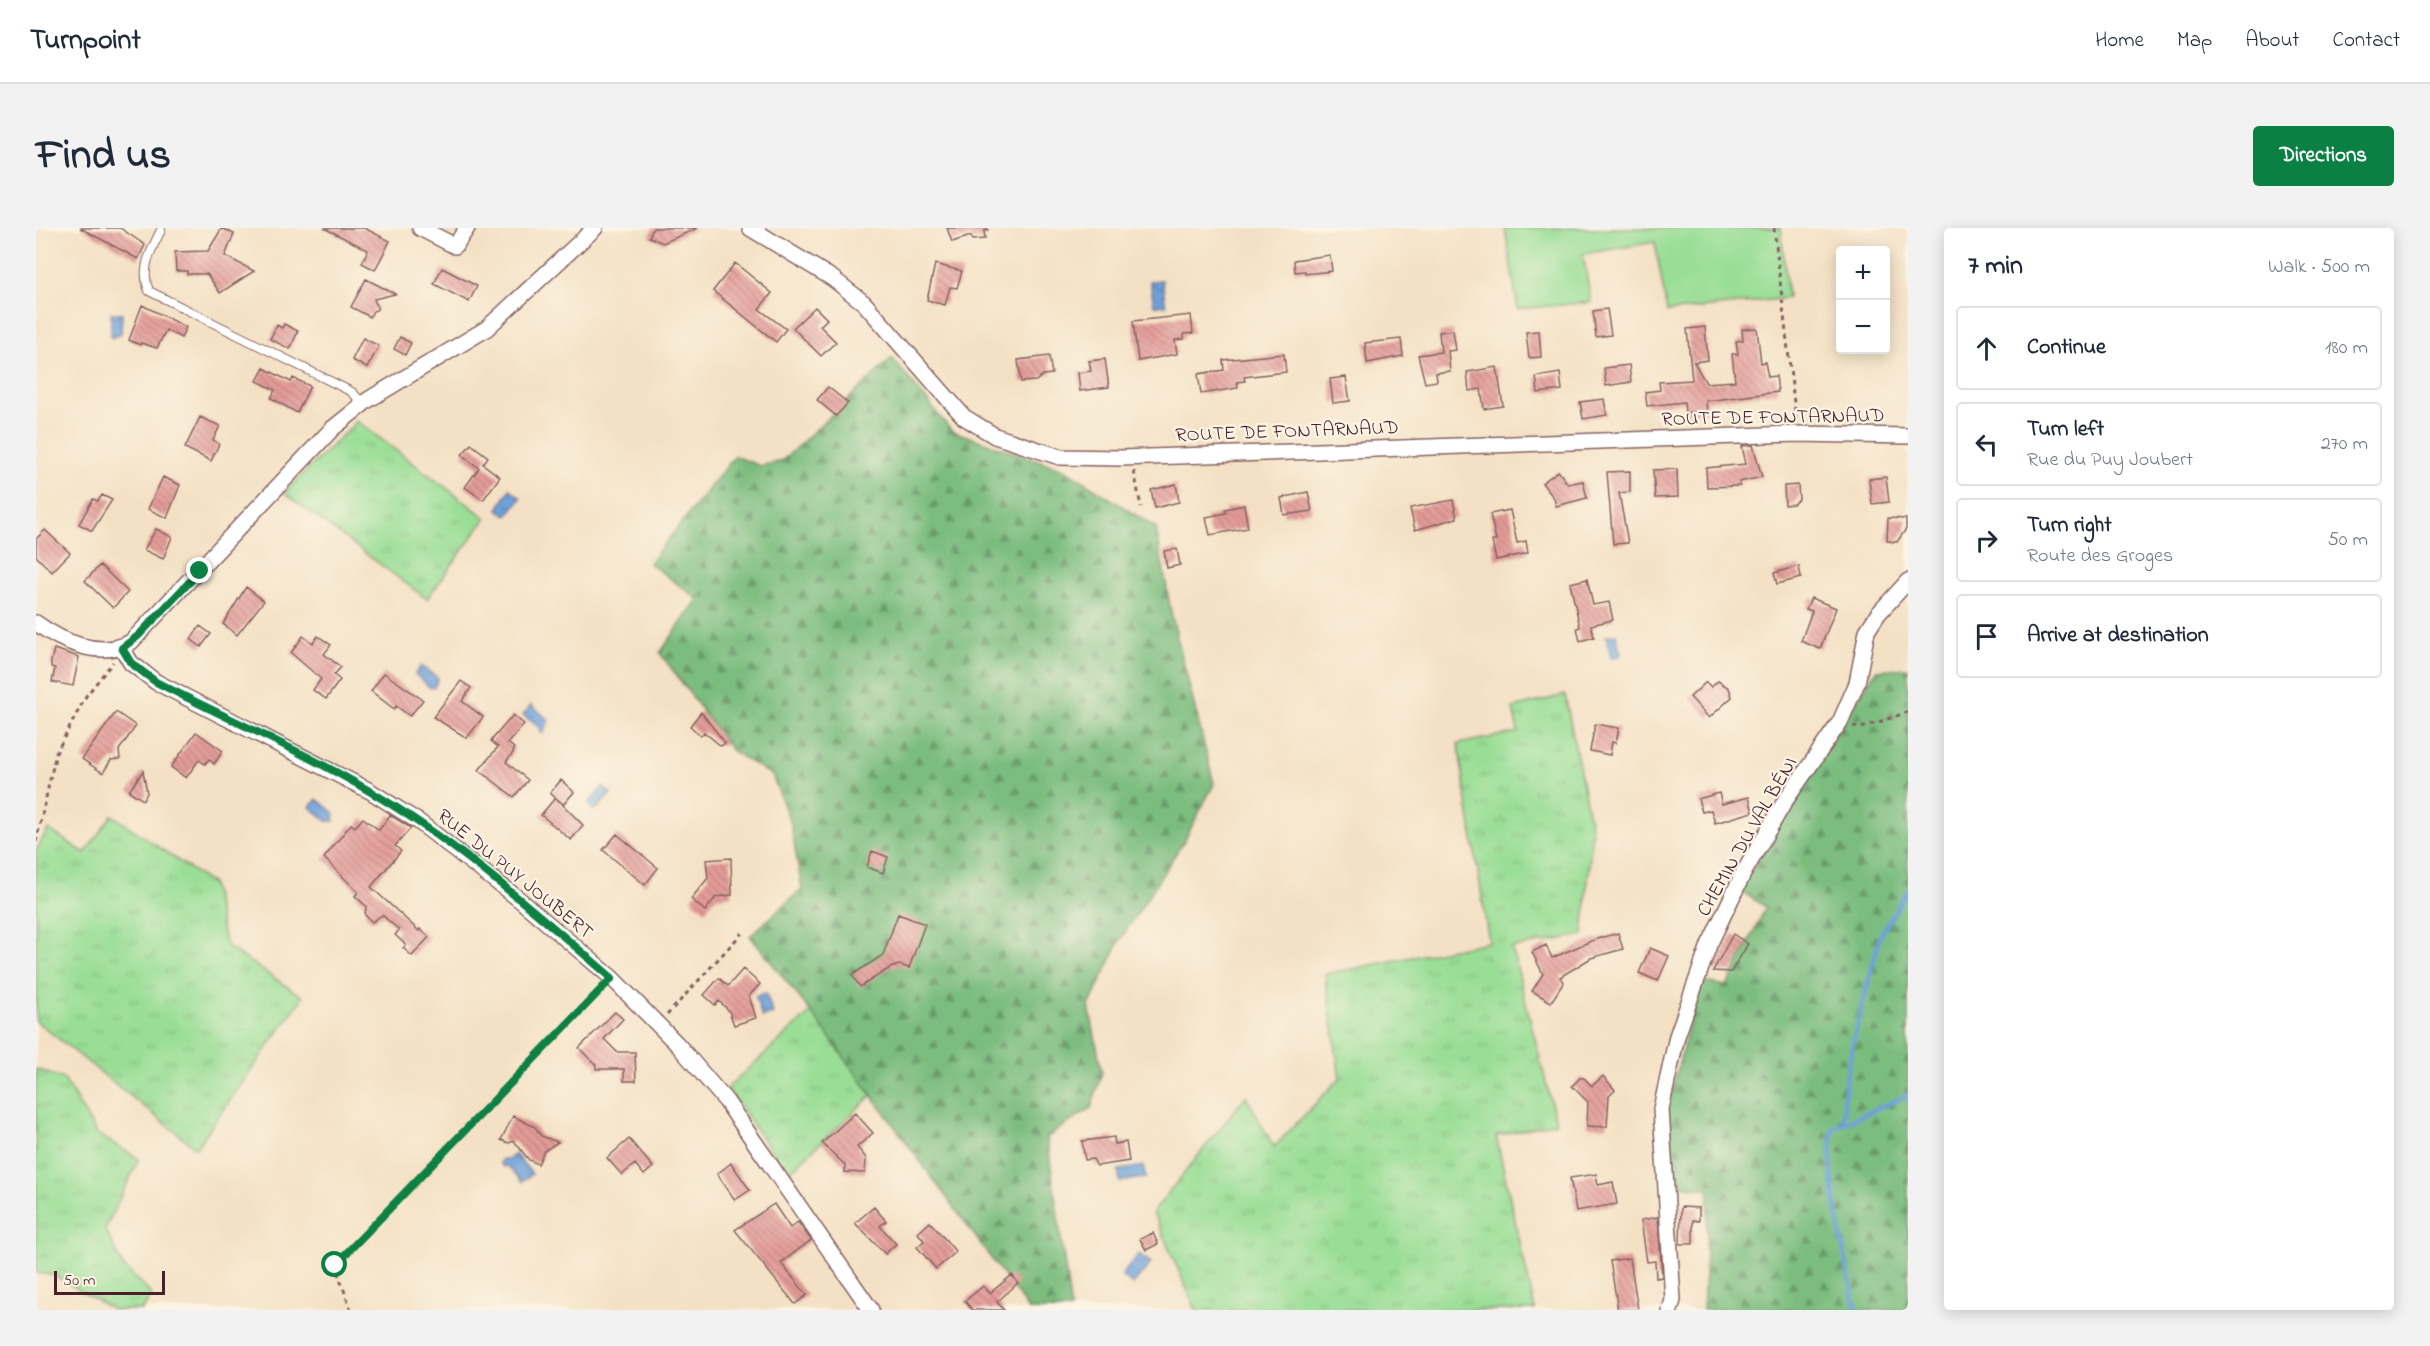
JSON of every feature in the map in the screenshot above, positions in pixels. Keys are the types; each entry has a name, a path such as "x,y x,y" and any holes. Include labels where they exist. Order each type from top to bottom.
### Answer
{"street":[{"path":"420,228 455,246 466,228"},
{"path":"36,623 73,644 97,650 122,648 138,636 332,429 363,404 486,329 596,228"},
{"name":"ROUTE DE FONTARNAUD","path":"750,228 832,278 864,303 964,417 995,436 1060,457 1132,457 1797,434 1908,435"},
{"name":"CHEMIN DU VAL BÉNI","path":"1670,1310 1673,1300 1661,1109 1677,1036 1708,945 1743,874 1785,801 1840,722 1857,683 1868,631 1878,614 1908,581"},
{"name":"RUE DU PUY JOUBERT","path":"122,648 131,663 156,682 370,791 419,822 520,900 612,978 726,1101 871,1310"}],"lane":[{"path":"161,230 145,264 145,281 149,291 352,392 363,404"}],"path":[{"path":"1774,228 1797,434"},
{"path":"1132,457 1142,507"},
{"path":"36,842 56,753 86,696 122,648"},
{"path":"1840,722 1861,728 1908,712"},
{"path":"658,1025 742,933"},
{"path":"351,1310 335,1265 612,978"}],"green space":[{"path":"1505,228 1781,228 1788,298 1667,312 1655,242 1583,254 1591,302 1518,309"},
{"path":"892,358 952,431 1066,470 1156,528 1172,617 1214,784 1185,839 1120,940 1089,1006 1102,1073 1091,1108 1047,1137 1071,1310 1029,1310 811,1012 750,936 802,889 791,824 772,775 732,751 660,653 698,599 649,563 735,456 760,466 782,461"},
{"path":"357,421 486,518 427,599 284,493"},
{"path":"1908,668 1908,1310 1703,1310 1709,1189 1675,1184 1666,1114 1700,981 1727,986 1766,907 1739,890 1876,670"},
{"path":"1565,695 1592,832 1583,935 1512,948 1556,1122 1496,1136 1535,1310 1196,1310 1153,1212 1246,1096 1274,1147 1340,1078 1325,974 1489,942 1458,744 1518,732 1513,708"},
{"path":"112,815 212,884 226,946 303,997 196,1148 36,1021 36,850 48,829 85,853"},
{"path":"811,1012 872,1095 787,1174 727,1088"},
{"path":"36,1069 64,1079 97,1134 139,1159 105,1229 123,1266 152,1295 142,1310 113,1310 54,1275 36,1273"}],"water":[{"path":"1162,280 1166,306 1154,305 1150,281"},
{"path":"111,313 122,313 121,334 111,338"},
{"path":"510,489 521,498 507,516 498,509"},
{"path":"1616,634 1621,655 1611,658 1606,636"},
{"path":"421,666 438,678 434,687 430,688 415,674"},
{"path":"531,705 549,720 543,733 523,715"},
{"path":"603,787 611,793 597,809 592,810 589,803"},
{"path":"317,799 334,813 334,821 327,821 310,807"},
{"path":"766,993 773,1014 762,1017 755,996"},
{"path":"515,1154 532,1174 522,1182 508,1166 504,1167 500,1163 502,1159 509,1159"},
{"path":"1143,1166 1146,1178 1120,1182 1118,1170"},
{"path":"1139,1254 1151,1263 1133,1285 1121,1276"}],"building":[{"path":"80,228 120,228 145,245 138,259"},
{"path":"222,228 234,234 225,256 254,271 220,293 207,274 187,274 187,271 176,271 175,252 208,251"},
{"path":"324,228 364,228 390,241 375,270 362,263 368,250"},
{"path":"653,228 698,228 663,243 649,237"},
{"path":"947,228 987,228 988,230 984,231 985,239 972,240 971,236 952,242"},
{"path":"1330,255 1332,271 1305,274 1305,271 1295,272 1294,260"},
{"path":"735,263 772,293 759,309 786,329 776,342 713,291"},
{"path":"935,264 962,271 957,288 950,287 945,305 927,300"},
{"path":"442,268 477,286 469,302 434,284"},
{"path":"366,279 395,294 374,299 378,309 373,311 370,317 351,307"},
{"path":"142,305 186,327 181,338 166,330 157,348 129,340"},
{"path":"815,307 827,319 820,326 836,342 821,356 793,328"},
{"path":"1607,309 1611,335 1596,337 1593,311"},
{"path":"1191,315 1193,333 1184,334 1184,339 1175,340 1177,354 1138,361 1133,321"},
{"path":"284,324 298,331 290,349 270,339 277,325 282,328"},
{"path":"1705,327 1708,360 1694,362 1706,383 1735,381 1732,354 1738,354 1736,341 1743,340 1742,329 1757,328 1761,363 1765,362 1768,377 1776,376 1778,392 1706,401 1707,411 1685,413 1684,402 1647,406 1645,392 1660,390 1659,382 1692,380 1687,329"},
{"path":"1453,330 1456,350 1448,351 1450,371 1436,373 1437,381 1425,383 1418,355 1441,352 1439,332"},
{"path":"1539,331 1541,357 1529,358 1526,332"},
{"path":"400,337 411,343 405,355 394,349"},
{"path":"363,338 379,346 367,368 352,360"},
{"path":"1401,339 1403,356 1367,363 1365,343"},
{"path":"1284,354 1286,372 1244,377 1245,381 1237,382 1238,388 1201,394 1198,374 1224,370 1223,360"},
{"path":"1049,356 1052,374 1043,375 1036,381 1021,382 1018,360"},
{"path":"1105,359 1109,387 1080,391 1078,373 1091,371 1089,361"},
{"path":"1629,365 1631,382 1606,386 1604,368"},
{"path":"1497,367 1503,406 1484,409 1481,389 1469,391 1467,372"},
{"path":"264,368 291,382 293,378 310,386 297,413 271,398 275,390 257,381"},
{"path":"1560,373 1562,390 1538,393 1536,377"},
{"path":"1346,377 1350,401 1333,403 1330,379"},
{"path":"828,387 848,403 836,416 817,400"},
{"path":"1604,399 1607,415 1583,419 1580,402"},
{"path":"200,417 220,426 213,440 219,444 211,461 185,448"},
{"path":"471,444 488,457 483,464 500,477 483,500 465,487 479,468 462,455"},
{"path":"1753,445 1762,477 1739,482 1740,486 1707,487 1706,468 1746,464 1742,446"},
{"path":"1677,469 1678,497 1655,498 1653,470"},
{"path":"1558,471 1568,484 1583,481 1587,498 1556,506 1554,498 1542,483"},
{"path":"1630,471 1630,492 1619,493 1628,543 1613,544 1607,472"},
{"path":"163,477 180,485 167,518 148,509"},
{"path":"1886,477 1889,502 1872,504 1869,479"},
{"path":"1176,484 1179,502 1155,508 1151,490"},
{"path":"1798,485 1799,499 1793,504 1785,505 1784,486"},
{"path":"1308,492 1312,511 1284,515 1281,498"},
{"path":"102,495 112,500 92,531 79,524 93,499 98,501"},
{"path":"1453,500 1457,518 1415,530 1410,508"},
{"path":"1244,505 1248,528 1210,535 1206,517 1226,513 1225,509"},
{"path":"1510,510 1517,543 1526,541 1528,553 1496,560 1492,541 1496,540 1490,514"},
{"path":"1888,518 1906,519 1906,529 1897,542 1887,541"},
{"path":"156,529 172,537 163,559 144,550"},
{"path":"45,530 70,553 52,572 36,556 36,539"},
{"path":"1177,549 1180,565 1167,568 1164,551"},
{"path":"100,565 128,592 113,608 85,581"},
{"path":"1799,566 1801,578 1777,584 1774,573"},
{"path":"1587,579 1593,605 1609,602 1613,620 1591,625 1594,637 1580,641 1577,628 1580,627 1570,583"},
{"path":"246,587 264,601 237,635 223,624"},
{"path":"1811,598 1836,608 1820,649 1801,641 1812,611 1806,609"},
{"path":"200,626 211,634 201,647 191,639"},
{"path":"303,636 313,643 318,636 331,645 324,654 341,667 334,675 340,680 326,699 313,690 321,679 291,653"},
{"path":"54,649 79,657 73,686 52,682 55,668 51,667 51,661"},
{"path":"384,673 423,700 410,716 396,706 394,709 371,691"},
{"path":"461,681 471,688 462,701 483,717 467,738 433,717"},
{"path":"1718,681 1729,688 1732,697 1709,718 1690,697 1706,682 1711,687"},
{"path":"116,712 136,726 119,750 120,759 111,760 103,773 82,759"},
{"path":"701,712 725,743 721,746 704,732 701,736 690,726"},
{"path":"513,715 524,724 508,743 514,748 506,762 528,780 514,797 479,770 498,747 491,741"},
{"path":"1595,724 1619,728 1616,743 1612,742 1610,755 1590,751"},
{"path":"196,732 223,751 214,764 209,759 205,764 199,760 186,778 171,767"},
{"path":"143,771 147,793 143,800 129,791"},
{"path":"561,780 574,792 563,805 583,825 571,840 541,815 555,798 563,804 550,793"},
{"path":"1719,793 1722,804 1749,797 1753,812 1715,823 1711,810 1702,812 1698,799"},
{"path":"390,815 411,828 395,846 401,851 371,887 419,931 420,929 429,937 412,956 403,948 406,945 395,935 399,930 382,915 372,922 365,915 366,906 355,896 358,892 324,858 351,824 355,827 363,818 379,830"},
{"path":"617,834 658,868 645,885 603,850"},
{"path":"872,851 888,857 883,873 867,867"},
{"path":"731,858 732,895 716,897 705,911 691,899 708,878 706,860"},
{"path":"898,914 925,924 909,968 899,965 890,968 860,987 852,975 883,955"},
{"path":"1618,933 1623,949 1591,958 1560,977 1564,982 1551,1002 1532,991 1543,974 1532,952 1546,945 1552,958 1591,941"},
{"path":"1733,934 1748,944 1731,972 1713,971"},
{"path":"1650,948 1669,956 1658,981 1639,973"},
{"path":"743,969 760,984 749,996 756,1018 734,1025 729,1011 719,1001 715,1005 704,995 719,978 728,986"},
{"path":"615,1012 623,1019 604,1039 617,1052 635,1052 636,1081 624,1081 624,1069 596,1069 596,1065 579,1048"},
{"path":"1603,1076 1615,1090 1609,1095 1607,1127 1587,1126 1588,1102 1572,1086 1580,1078 1584,1078 1592,1086"},
{"path":"855,1113 873,1133 857,1147 866,1158 865,1173 845,1172 845,1165 822,1143"},
{"path":"513,1116 535,1127 541,1136 558,1142 544,1151 538,1164 529,1160 514,1141 509,1143 501,1140"},
{"path":"1114,1137 1115,1144 1126,1142 1129,1161 1097,1166 1093,1159 1085,1160 1082,1141"},
{"path":"629,1139 653,1167 644,1175 635,1164 622,1175 607,1158"},
{"path":"731,1163 750,1190 735,1200 717,1174"},
{"path":"1596,1174 1598,1185 1613,1182 1617,1204 1576,1211 1570,1178"},
{"path":"774,1204 790,1228 798,1222 811,1240 781,1263 807,1295 795,1304 735,1230"},
{"path":"874,1207 886,1221 880,1226 896,1244 885,1254 855,1223"},
{"path":"1681,1207 1699,1208 1699,1221 1693,1220 1693,1244 1680,1244"},
{"path":"1658,1217 1662,1277 1656,1278 1655,1261 1647,1262 1641,1220"},
{"path":"930,1222 956,1252 936,1269 917,1247 924,1241 918,1233"},
{"path":"1153,1233 1158,1244 1146,1250 1140,1239"},
{"path":"1630,1258 1638,1310 1618,1310 1610,1261"},
{"path":"1012,1275 1018,1283 997,1302 1004,1310 972,1310 965,1301 983,1286 990,1293"}],"waterway":[{"path":"1843,1121 1846,1079 1853,1042 1880,936 1908,889"},
{"path":"1856,1310 1834,1192 1831,1146 1833,1128 1908,1095"}],"route":[{"path":"200,571 138,636 122,648 131,663 156,682 370,791 419,822 520,900 612,978 335,1265"}]}
